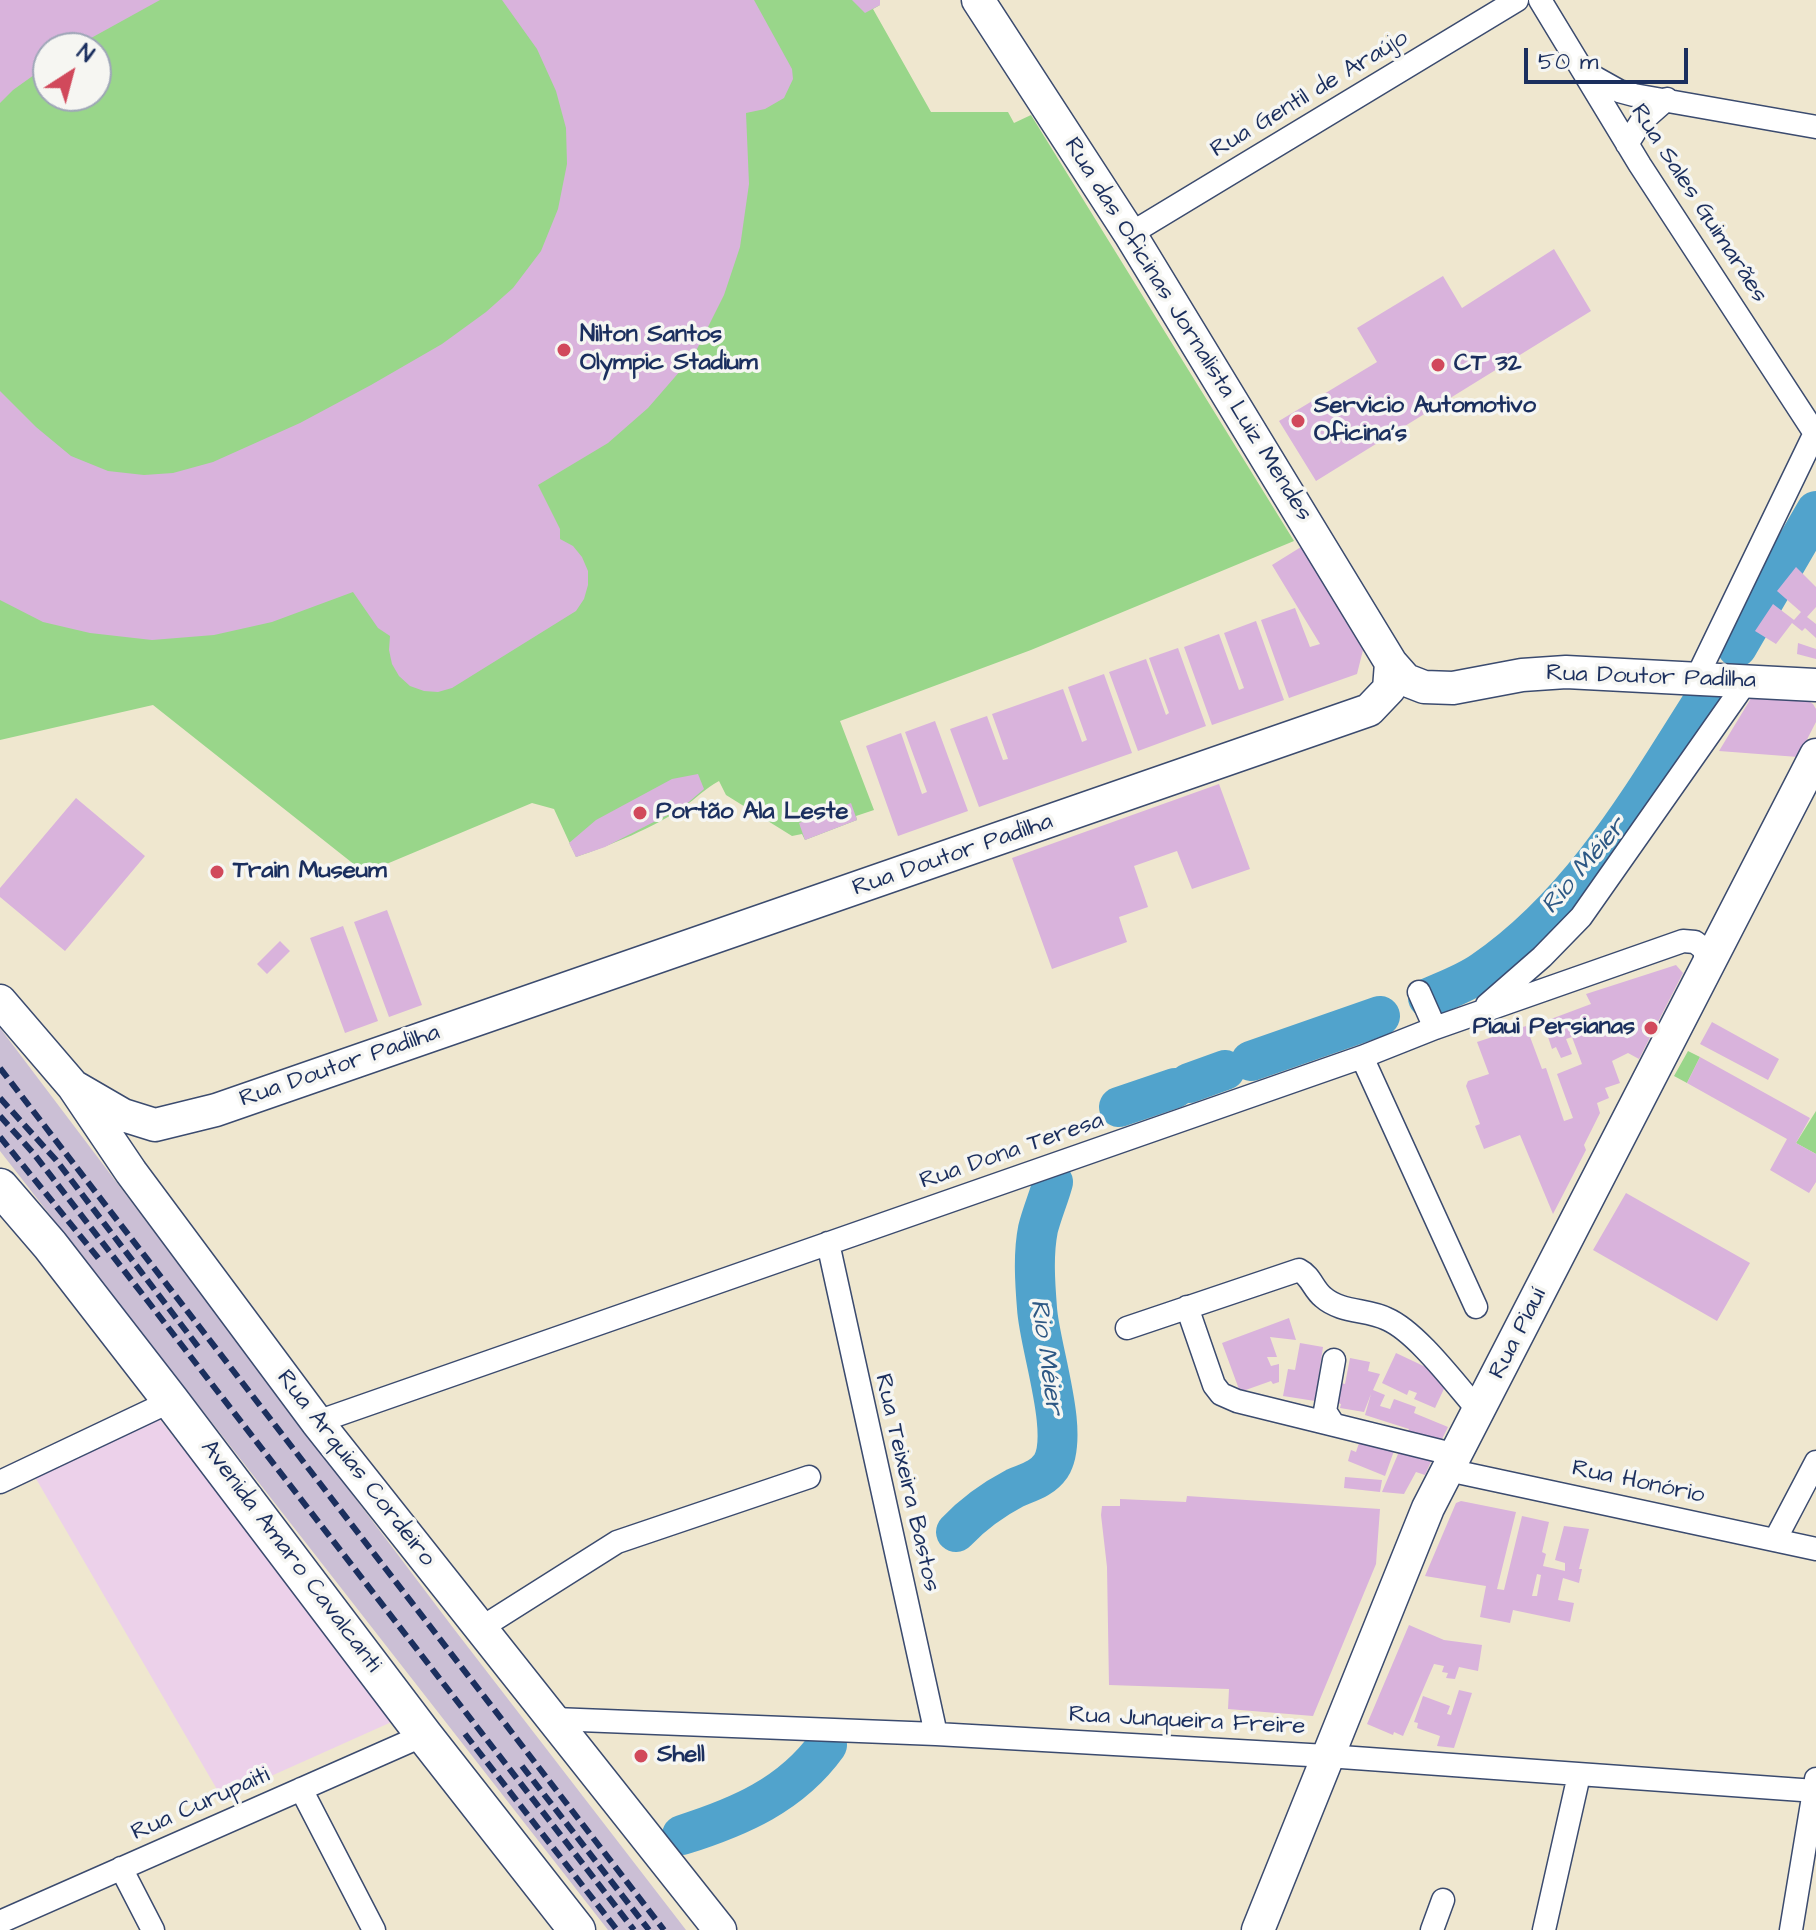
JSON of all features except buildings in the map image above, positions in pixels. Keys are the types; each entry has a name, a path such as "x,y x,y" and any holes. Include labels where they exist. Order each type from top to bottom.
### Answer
{"main road":[{"name":"Avenida Amaro Cavalcanti","path":"0,1187 171,1401 424,1735 577,1930"}],"street":[{"name":"Rua das Oficinas Jornalista Luiz Mendes","path":"978,0 1130,234 1391,663"},
{"name":"Rua Gentil de Araújo","path":"1130,234 1517,0"},
{"name":"Rua Sales Guimarães","path":"1540,0 1627,144 1815,434"},
{"path":"1584,72 1619,91 1816,127"},
{"path":"1627,144 1641,122 1667,99"},
{"path":"1697,677 1815,434"},
{"name":"Rua Doutor Padilha","path":"1391,663 1406,680 1424,687 1453,688 1522,675 1566,672 1816,685"},
{"name":"Rua Doutor Padilha","path":"73,1086 123,1115 155,1125 216,1110 1369,710 1389,689 1391,663"},
{"path":"1480,1012 1542,957 1581,917 1746,682"},
{"name":"Rua Piauí","path":"1258,1930 1420,1524 1816,755"},
{"name":"Rua Dona Teresa","path":"317,1422 1362,1057 1426,1010 1480,1012 1683,941 1695,942 1704,949 1707,967"},
{"name":"Rua Arquias Cordeiro","path":"0,1001 73,1086 131,1172 317,1422 720,1930"},
{"path":"1362,1057 1476,1307"},
{"name":"Rua Teixeira Bastos","path":"828,1243 936,1734"},
{"path":"1127,1328 1299,1270 1306,1273 1322,1297 1340,1307 1388,1319 1414,1337 1479,1411"},
{"name":"Rua Honório","path":"1187,1307 1214,1385 1221,1394 1232,1399 1334,1425 1452,1462 1816,1549"},
{"path":"1334,1360 1325,1411 1334,1425"},
{"path":"0,1482 171,1401"},
{"path":"1775,1540 1816,1462"},
{"path":"481,1628 617,1542 809,1477"},
{"name":"Rua Junqueira Freire","path":"554,1719 936,1734 1816,1787"},
{"name":"Rua Curupaiti","path":"0,1922 424,1735"},
{"path":"1544,1930 1579,1775"},
{"path":"1791,1930 1816,1787"},
{"path":"301,1789 374,1930"},
{"path":"121,1868 153,1930"},
{"path":"1432,1930 1443,1900"}],"shaded area":[{"path":"0,1028 454,1629 686,1930 608,1930 0,1151"},
{"path":"158,1417 396,1720 222,1798 35,1477"}],"green space":[{"path":"0,0 880,0 880,5 873,9 931,112 1008,112 1014,123 1031,115 1294,541 1031,650 840,721 874,810 805,840 802,834 792,836 726,795 719,781 660,822 576,857 554,809 532,803 365,873 153,705 0,740"},
{"path":"1688,1051 1700,1057 1687,1083 1674,1076"},
{"path":"1816,1111 1816,1154 1796,1143"}],"waterway":[{"name":"Rio Méier","path":"1737,647 1816,511"},
{"name":"Rio Méier","path":"1428,998 1483,971 1551,914 1608,846 1705,698"},
{"name":"Rio Méier","path":"1251,1061 1380,1016"},
{"name":"Rio Méier","path":"1189,1083 1225,1070"},
{"name":"Rio Méier","path":"1119,1107 1175,1088"},
{"name":"Rio Méier","path":"956,1532 991,1502 1044,1474 1056,1452 1056,1412 1039,1324 1035,1268 1038,1229 1053,1182"},
{"name":"Rio Méier","path":"682,1835 743,1812 780,1791 797,1778 827,1745"}],"railway":[{"path":"0,1068 664,1930"},
{"path":"0,1098 56,1160 199,1348"},
{"path":"0,1116 34,1154 634,1930"},
{"path":"0,1137 99,1259"},
{"path":"465,1734 617,1930"},
{"path":"522,1766 649,1930"}],"place":[{"name":"Nilton Santos Olympic Stadium","path":"564,350"},
{"name":"CT 32","path":"1438,365"},
{"name":"Servicio Automotivo Oficina's","path":"1298,421"},
{"name":"Portão Ala Leste","path":"640,813"},
{"name":"Train Museum","path":"217,872"},
{"name":"Piaui Persianas","path":"1651,1028"},
{"name":"Shell","path":"641,1756"}]}
